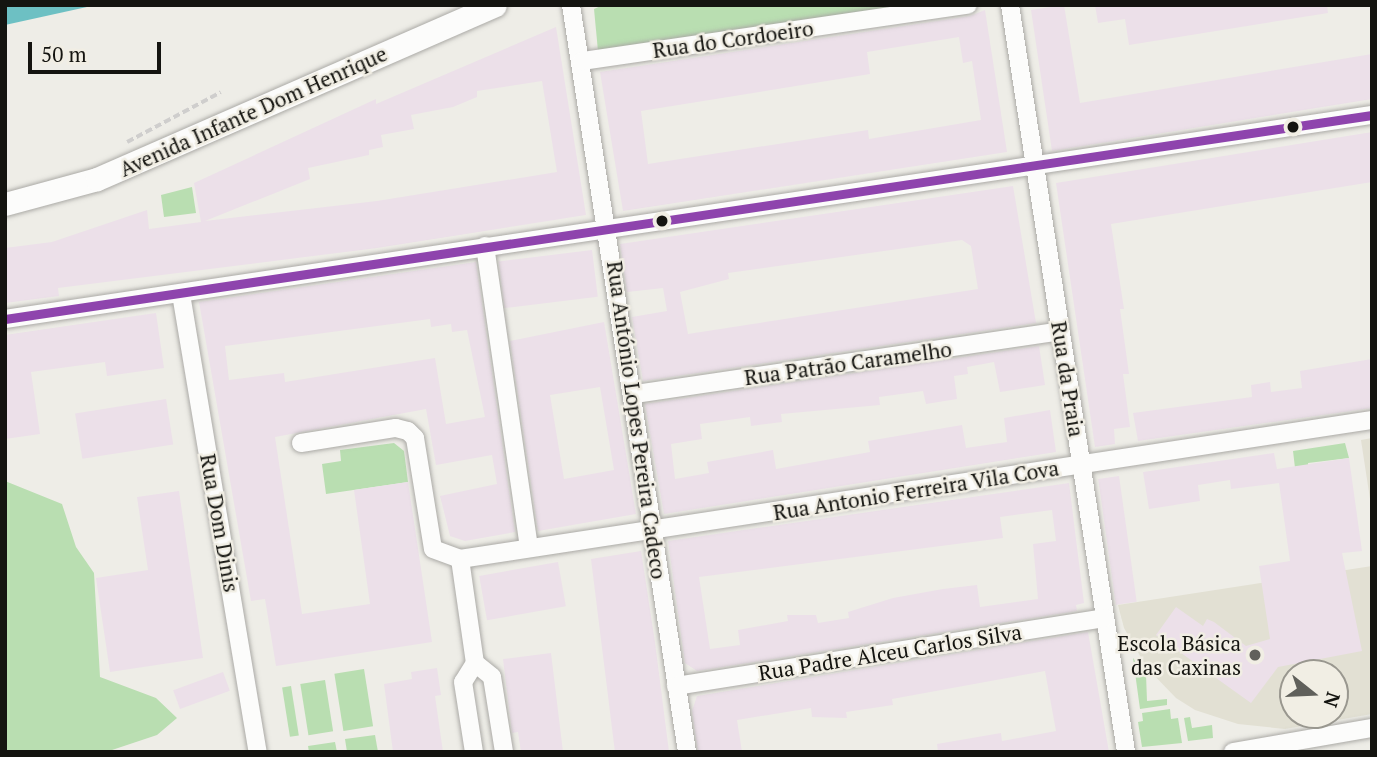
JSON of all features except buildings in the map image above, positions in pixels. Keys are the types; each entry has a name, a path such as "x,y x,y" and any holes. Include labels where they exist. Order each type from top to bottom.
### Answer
{"main road":[{"name":"Avenida Infante Dom Henrique","path":"5,204 97,178 495,5"}],"street":[{"name":"Rua António Lopes Pereira Cadeco","path":"571,5 635,394 687,752"},
{"name":"Rua do Cordoeiro","path":"582,61 968,5"},
{"name":"Rua da Praia","path":"1010,5 1126,752"},
{"path":"5,319 1372,115"},
{"path":"485,246 529,548"},
{"name":"Rua Dom Dinis","path":"181,294 258,752"},
{"name":"Rua Patrão Caramelho","path":"635,394 1060,331"},
{"name":"Rua Antonio Ferreira Vila Cova","path":"460,559 1372,420"},
{"path":"301,443 396,428 408,431 415,438 433,549 460,559 475,663 463,682 474,752"},
{"name":"Rua Padre Alceu Carlos Silva","path":"676,685 1105,618"},
{"path":"475,663 492,677 504,752"},
{"path":"1233,752 1372,727"}],"path":[{"path":"116,148 221,92"}],"shaded area":[{"path":"1372,438 1372,512 1361,440"},
{"name":"Escola Básica das Caxinas","path":"1372,566 1372,714 1349,718 1349,659 1279,659 1279,728 1238,724 1195,710 1176,698 1147,668 1124,628 1118,605"}],"green space":[{"path":"603,5 901,7 598,51 594,9"},
{"path":"192,187 196,213 164,217 161,195"},
{"path":"394,443 404,451 408,482 326,494 322,464 341,461 340,450"},
{"path":"1345,443 1349,458 1308,463 1310,487 1302,527 1293,451"},
{"path":"5,481 62,504 76,547 94,573 100,677 156,698 177,718 157,735 106,752 5,752"},
{"path":"1133,658 1146,674 1147,701 1167,699 1167,705 1140,709"},
{"path":"364,669 373,726 343,731 334,674"},
{"path":"325,680 333,731 308,735 300,684"},
{"path":"291,686 299,735 290,737 282,687"},
{"path":"1170,709 1171,719 1178,718 1182,743 1142,747 1138,722 1143,721 1142,713"},
{"path":"1190,717 1192,728 1212,725 1213,738 1188,741 1184,718"},
{"path":"375,735 378,752 347,752 345,739"},
{"path":"335,742 337,752 309,752 308,746"}],"water":[{"path":"5,5 96,5 5,25"}],"transit line":[{"path":"5,319 1372,115"}],"place":[{"name":"Escola Básica das Caxinas","path":"1255,655"}]}
